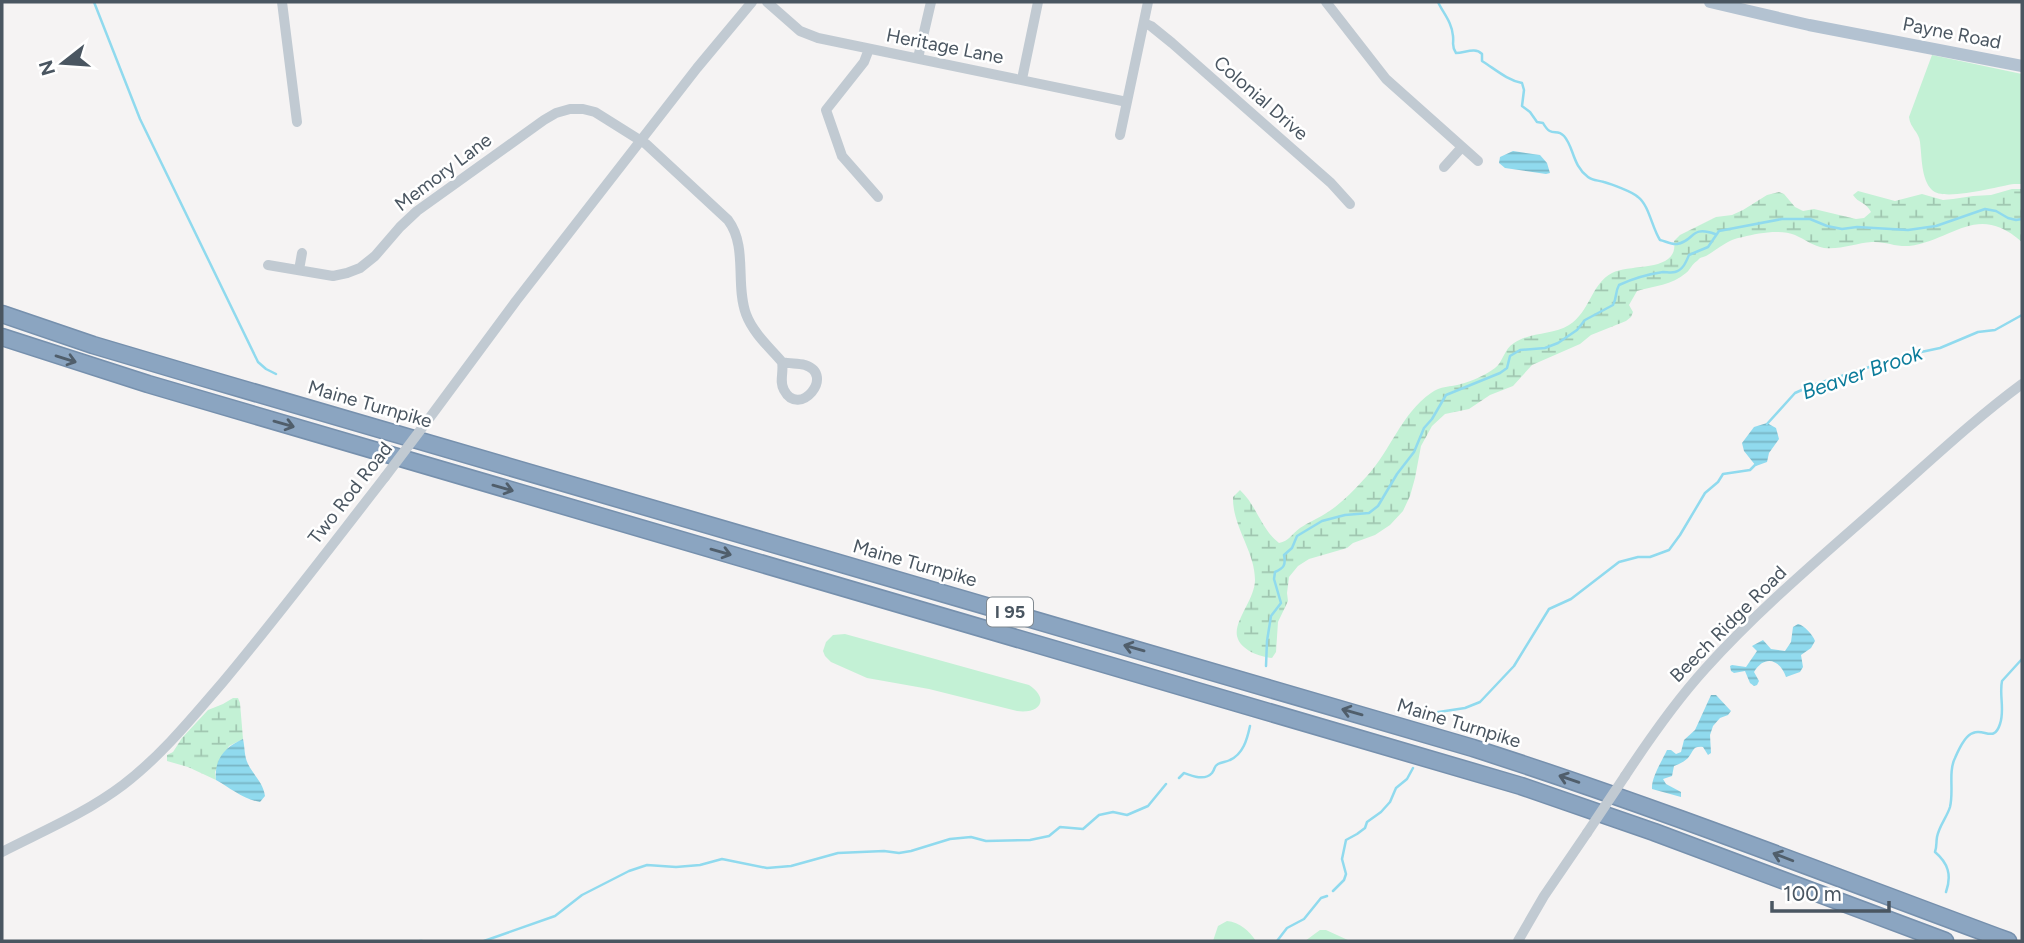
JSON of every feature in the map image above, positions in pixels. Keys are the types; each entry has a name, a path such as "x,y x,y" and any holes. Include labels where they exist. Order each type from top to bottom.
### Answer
{"highway":[{"name":"Maine Turnpike","path":"2,312 40,327 239,388 1473,748 1694,823 2008,941"},
{"name":"I 95","path":"2,337 148,384 1521,786 1654,832 1945,941"}],"main road":[{"name":"Payne Road","path":"1710,2 2022,66"}],"street":[{"path":"282,2 297,122"},
{"name":"Two Rod Road","path":"2,852 89,808 123,784 154,757 194,715 245,656 385,477 495,328 696,68 752,2"},
{"name":"Heritage Lane","path":"767,2 804,33 827,40 1127,102"},
{"path":"918,58 931,2"},
{"path":"1023,79 1038,2"},
{"path":"1120,135 1148,2"},
{"path":"1326,2 1386,79 1478,161"},
{"name":"Colonial Drive","path":"1144,23 1172,43 1331,183 1350,204"},
{"path":"869,49 864,62 826,110 842,156 878,197"},
{"name":"Memory Lane","path":"268,265 333,276 360,268 375,256 412,215 538,124 561,111 576,109 595,112 640,141 711,202 731,223 738,242 743,300 747,315 756,331 782,362"},
{"path":"1444,167 1462,147"},
{"path":"299,270 302,253"},
{"name":"Beech Ridge Road","path":"1518,941 1544,896 1675,704 1735,637 1940,452 2022,384"}],"green space":[{"path":"1932,55 2022,74 2022,184 1947,194 1938,193 1928,185 1919,139 1909,117"},
{"path":"2022,189 2022,242 2006,230 1978,224 1909,246 1872,242 1824,248 1789,233 1762,233 1732,240 1700,258 1675,280 1637,291 1629,305 1633,312 1626,321 1591,335 1580,344 1532,365 1513,386 1490,395 1469,409 1445,414 1432,426 1421,446 1410,496 1403,511 1390,525 1347,548 1309,559 1298,566 1289,577 1288,601 1278,622 1276,652 1272,658 1251,652 1239,641 1237,630 1252,595 1255,580 1254,569 1234,508 1233,497 1240,490 1273,537 1279,543 1285,541 1353,491 1375,466 1412,411 1431,393 1487,373 1498,365 1511,346 1520,339 1569,325 1582,313 1599,284 1612,273 1662,263 1674,251 1674,241 1680,235 1716,217 1743,210 1767,195 1779,192 1784,194 1795,207 1803,211 1814,209 1856,219 1864,218 1871,212 1853,195 1858,191 1895,201 1922,194 1943,200 1991,195"},
{"path":"845,634 1029,685 1039,695 1040,704 1032,710 1017,711 929,689 867,678 831,662 825,656 823,651 826,642 833,635"},
{"path":"238,698 240,703 243,739 229,746 215,772 216,780 167,761 167,755 173,752 208,710"},
{"path":"1227,921 1244,928 1256,941 1213,941 1218,926"},
{"path":"1320,930 1326,930 1350,941 1305,941"}],"water":[{"path":"1513,151 1540,155 1547,163 1550,173 1505,168 1499,163 1500,157"},
{"path":"1767,423 1776,428 1779,439 1769,453 1767,462 1756,466 1744,451 1742,443 1754,427"},
{"path":"1798,624 1808,631 1815,641 1811,648 1801,655 1803,667 1800,672 1786,677 1776,663 1767,661 1754,672 1759,681 1754,686 1745,671 1731,671 1732,665 1746,667 1757,651 1752,646 1763,640 1771,649 1785,651 1791,642 1793,627"},
{"path":"1711,695 1716,695 1731,711 1713,726 1710,735 1711,753 1708,755 1703,747 1695,748 1686,759 1674,766 1672,776 1663,779 1666,784 1681,792 1681,797 1652,789 1655,775 1667,750 1676,754 1681,752 1684,740 1695,730"},
{"path":"243,739 247,761 264,791 265,796 260,802 242,796 216,780 217,766 222,755"}],"waterway":[{"path":"94,2 140,119 258,362 276,374"},
{"path":"1438,2 1451,26 1456,53 1479,52 1482,54 1482,61 1506,77 1522,83 1522,106 1549,131 1559,132 1564,136 1576,162 1588,177 1627,191 1642,201 1660,240 1677,244 1697,232 1715,234"},
{"path":"1266,666 1271,616 1281,603 1274,579 1275,572 1284,566 1284,555 1292,548 1297,536 1322,521 1369,513 1378,506 1414,452 1424,428 1446,395 1500,373 1507,368 1510,356 1520,350 1545,348 1558,343 1577,330 1585,320 1613,305 1619,285 1652,274 1678,271 1689,255 1708,247 1719,231 1782,219 1810,219 1842,229 1857,227 1908,230 1936,226 1985,209 1996,211 2008,218 2022,219"},
{"name":"Beaver Brook","path":"1767,424 1795,393 1813,385 1907,355 1940,348 1978,332 1995,330 2022,315"},
{"name":"Beaver Brook","path":"1428,719 1432,713 1465,708 1480,702 1514,666 1549,609 1571,599 1619,562 1650,557 1669,550 1705,493 1723,474 1750,470 1756,464"},
{"path":"1946,892 1948,870 1935,852 1938,833 1950,807 1953,763 1970,734 1992,734 1998,730 2002,713 2002,681 2022,659"},
{"path":"1179,778 1184,773 1206,777 1218,764 1234,757 1244,746 1250,726"},
{"name":"Beaver Brook","path":"1333,891 1346,874 1342,859 1346,840 1365,828 1367,822 1381,812 1413,768"},
{"path":"484,941 555,916 582,895 647,865 676,867 700,865 722,859 767,868 791,866 838,853 899,853 950,839 971,837 986,841 1030,840 1049,836 1060,827 1083,829 1099,815 1113,812 1127,815 1148,806 1166,784"},
{"name":"Beaver Brook","path":"1277,941 1287,928 1304,919 1321,898 1327,896"}]}
